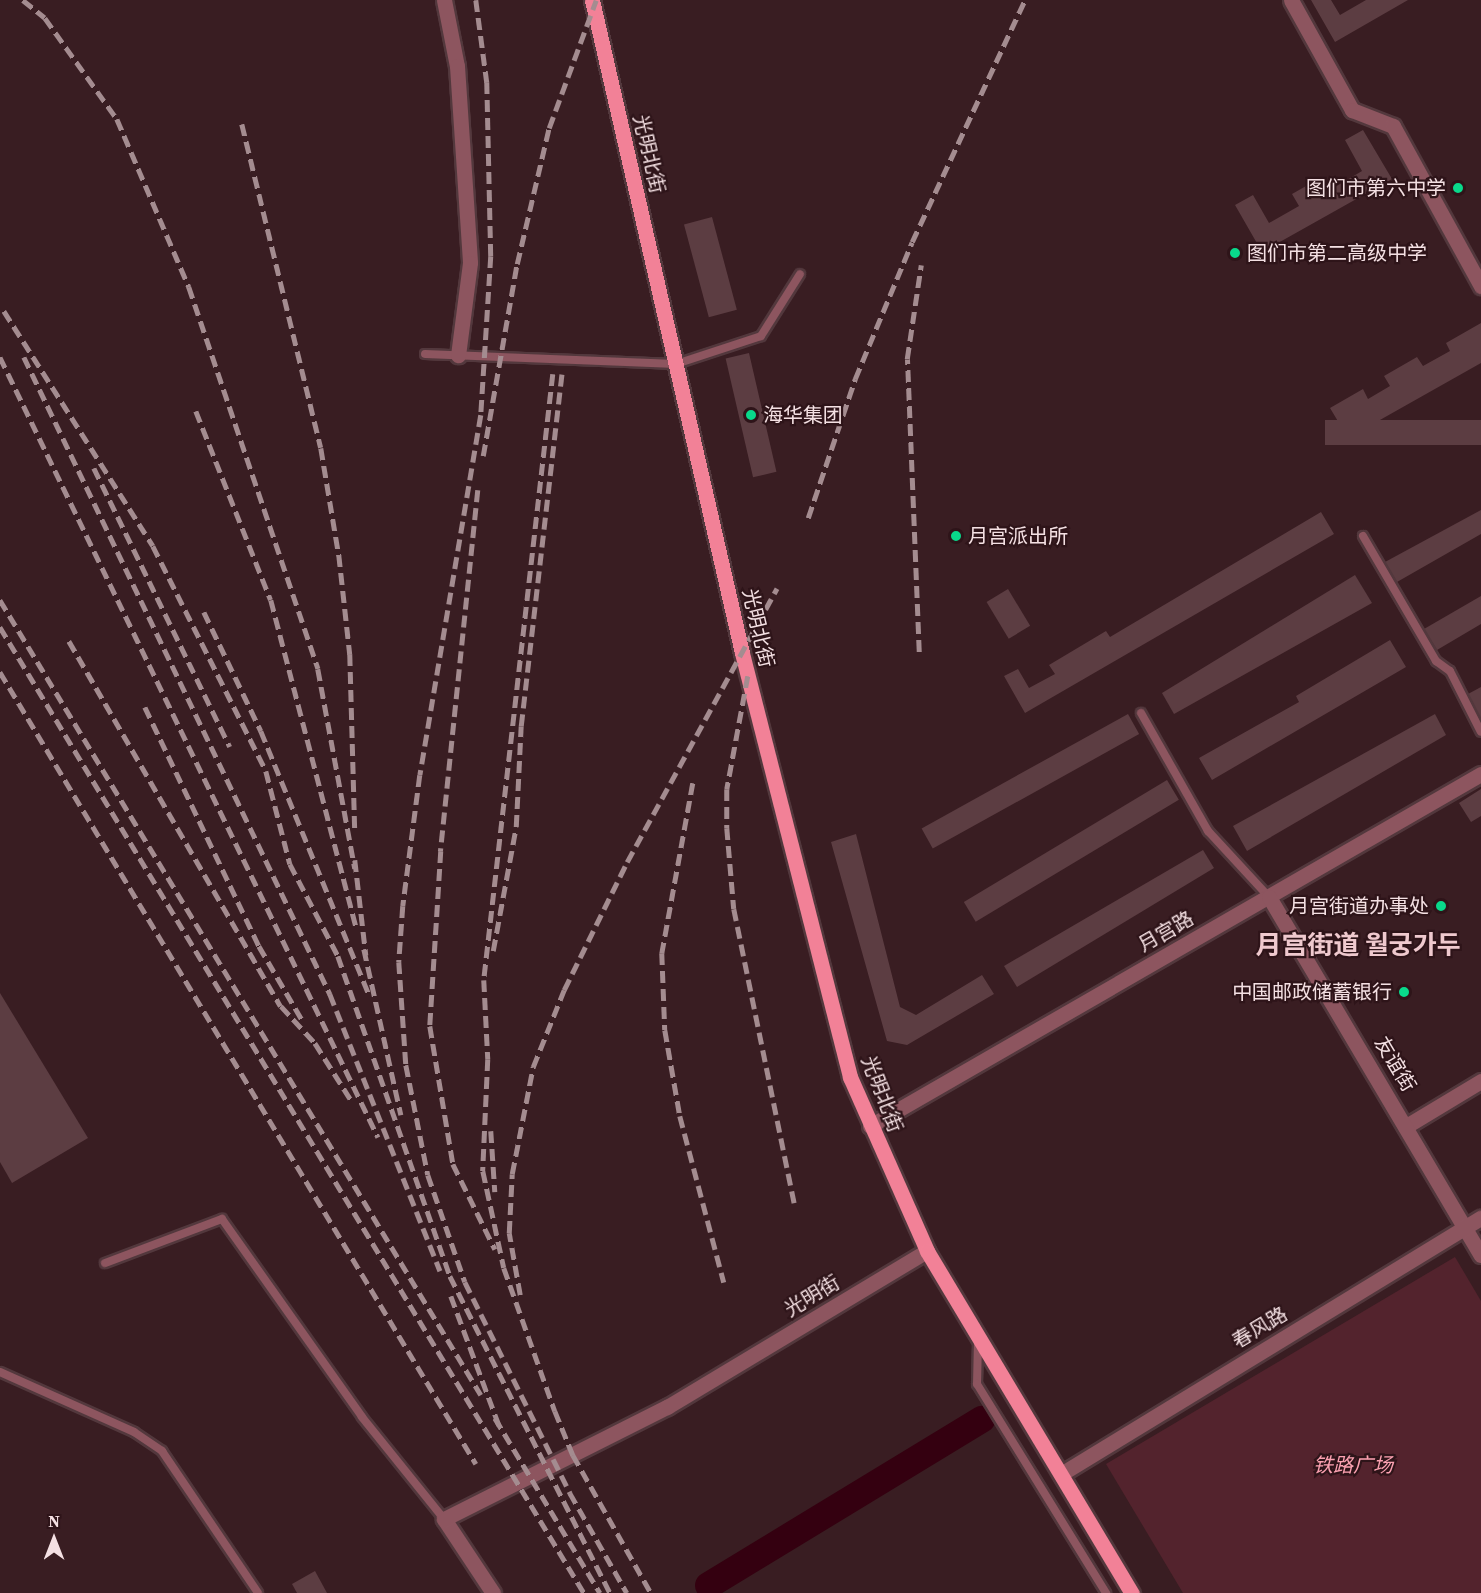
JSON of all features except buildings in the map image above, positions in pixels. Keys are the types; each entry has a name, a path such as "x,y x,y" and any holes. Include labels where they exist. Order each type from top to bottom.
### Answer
{"main road":[{"name":"光明北街","path":"592,0 799,890 850,1077 927,1251"},
{"path":"927,1251 1132,1593"}],"street":[{"path":"444,0 457,66 470,263 458,355"},
{"path":"1290,0 1352,110 1393,126 1481,286"},
{"name":"月宫路","path":"870,1126 1481,774"},
{"name":"友谊街","path":"1269,897 1408,1125 1481,1255"},
{"path":"1408,1125 1481,1081"},
{"name":"春风路","path":"1060,1474 1481,1218"},
{"name":"光明街","path":"444,1519 667,1407 927,1251"},
{"path":"444,1519 493,1593"}],"lane":[{"path":"425,354 676,364 761,336 800,274"},
{"path":"1363,536 1436,661 1450,671 1481,732"},
{"path":"1141,713 1208,831 1269,897"},
{"path":"105,1263 222,1219 362,1417 444,1519"},
{"path":"978,1337 977,1384 1106,1593"},
{"path":"0,1372 134,1432 162,1451 258,1593"}],"green space":[{"name":"铁路广场","path":"1455,1257 1481,1301 1481,1593 1183,1593 1106,1464"}],"waterway":[{"path":"708,1585 981,1419"}],"railway":[{"path":"23,0 45,18 117,119 189,287 318,669 355,869"},
{"path":"476,0 487,82 491,256 481,415 420,775 403,906 399,962 406,1065 428,1175 465,1282 570,1493 627,1593"},
{"path":"483,456 517,264 549,128 596,0"},
{"path":"808,518 855,379 912,242 1025,0"},
{"path":"242,124 321,448 339,555 350,654 355,833"},
{"path":"919,652 907,359 921,265"},
{"path":"4,311 153,546 266,771 290,864 338,956 450,1276 610,1593"},
{"path":"0,357 378,1137"},
{"path":"24,357 330,994 440,1271"},
{"path":"553,374 484,980 488,1059 483,1171 504,1268 555,1411 573,1455 651,1593"},
{"path":"493,951 516,827 521,726 562,374"},
{"path":"196,411 271,600 357,929"},
{"path":"94,468 230,747"},
{"path":"478,490 441,851 430,1026 453,1164 495,1249"},
{"path":"520,1295 509,1233 512,1174 533,1067 564,990 627,862 777,588"},
{"path":"0,600 481,1395"},
{"path":"204,612 261,731 370,997"},
{"path":"0,627 584,1593"},
{"path":"69,641 281,1006 315,1043 353,1103"},
{"path":"0,672 476,1464"},
{"path":"748,676 727,789 727,828 734,909 795,1207"},
{"path":"145,707 259,946 304,1023"},
{"path":"693,783 662,953 665,1030 680,1116 724,1282"},
{"path":"355,860 366,955"},
{"path":"364,949 401,1115"},
{"path":"491,1131 495,1192"},
{"path":"451,1296 499,1425"},
{"path":"495,1418 600,1593"}],"place":[{"name":"图们市第六中学","path":"1458,188"},
{"name":"图们市第二高级中学","path":"1235,253"},
{"name":"海华集团","path":"751,415"},
{"name":"月宫派出所","path":"956,536"},
{"name":"月宫街道办事处","path":"1441,906"},
{"name":"中国邮政储蓄银行","path":"1404,992"}],"district":[{"name":"月宫街道 월궁가두","path":"1358,946"}]}
